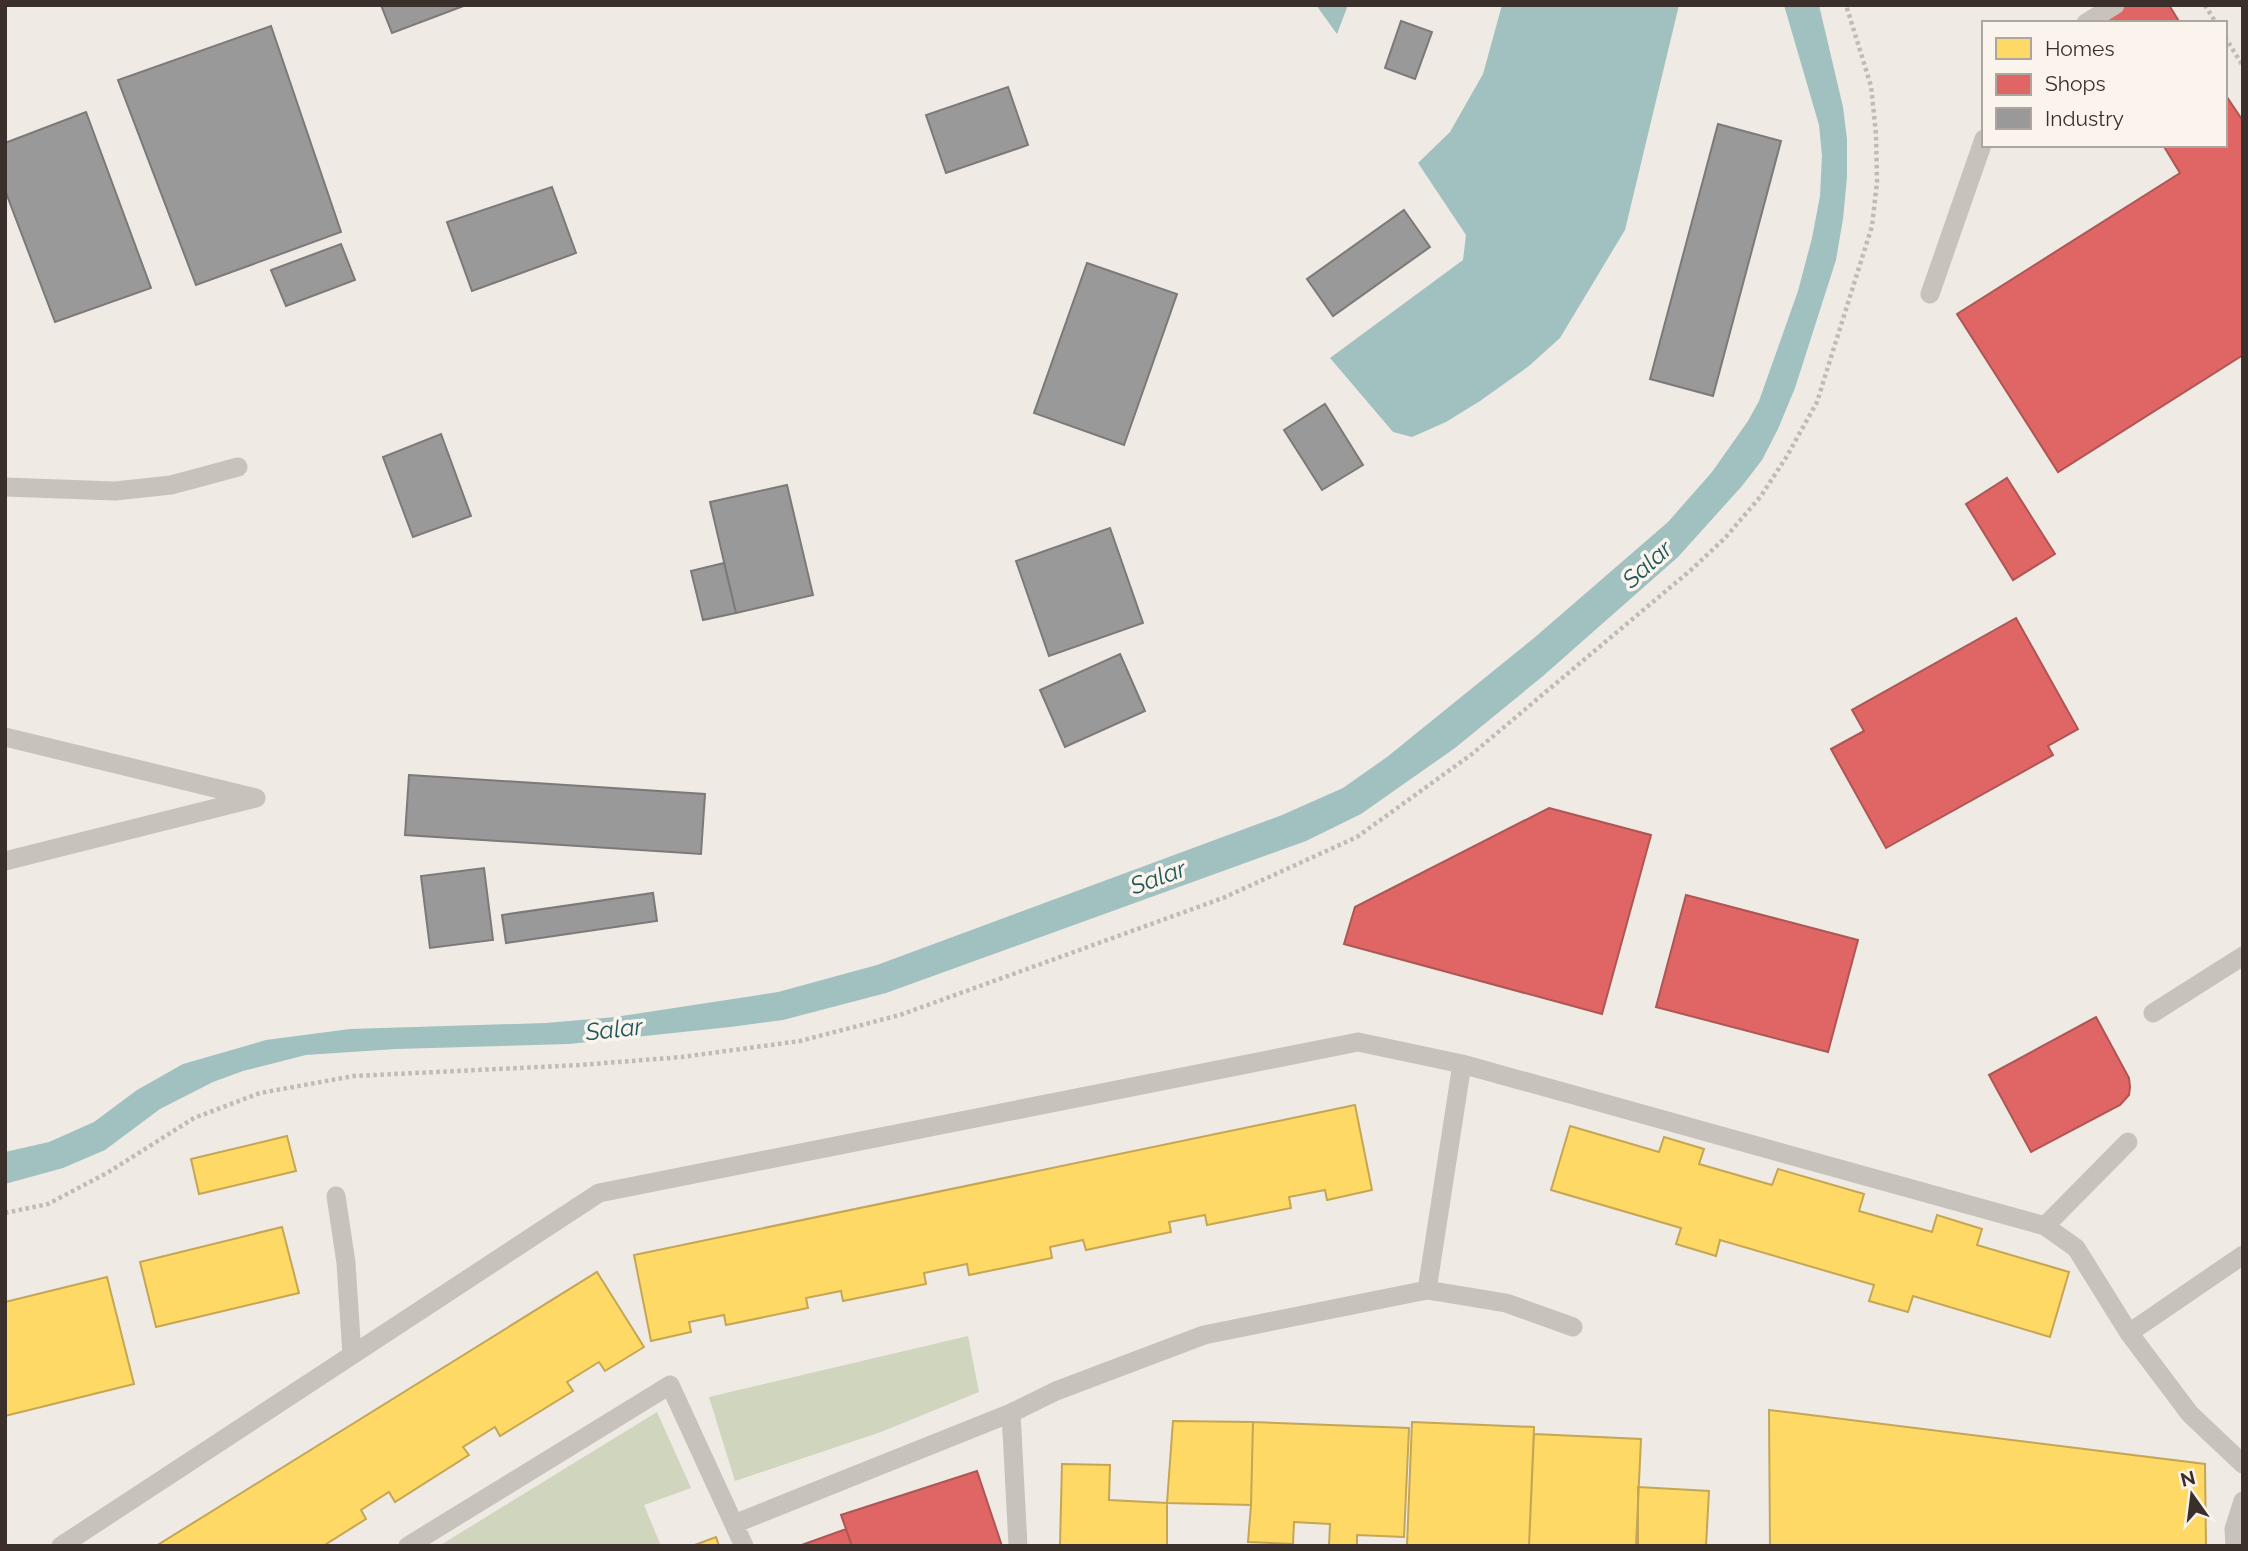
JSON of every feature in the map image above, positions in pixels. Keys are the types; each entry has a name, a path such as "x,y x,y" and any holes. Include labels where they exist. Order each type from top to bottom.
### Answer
{"lane":[{"path":"2089,21 2115,5"},
{"path":"1930,295 1982,145"},
{"path":"5,487 115,491 171,485 238,467"},
{"path":"5,737 256,798 5,861"},
{"path":"2153,1013 2243,956"},
{"path":"61,1546 599,1193 1358,1042 1462,1063 2045,1226 2076,1248 2129,1333 2190,1414 2243,1464"},
{"path":"1427,1290 1462,1063"},
{"path":"2045,1226 2128,1142"},
{"path":"336,1196 346,1263 352,1355"},
{"path":"2129,1333 2243,1255"},
{"path":"734,1524 1011,1413 1056,1391 1204,1335 1427,1290 1506,1303 1573,1327"},
{"path":"408,1546 670,1385 744,1546"},
{"path":"1011,1413 1018,1546"},
{"path":"2235,1546 2234,1529 2243,1501"}],"path":[{"path":"5,1213 48,1204 107,1173 194,1118 260,1093 354,1076 566,1066 682,1057 800,1041 900,1015 1223,898 1357,836 1472,754 1692,569 1725,538 1761,496 1787,456 1817,402 1872,226 1877,182 1871,86 1846,5"},
{"path":"2205,5 2215,21"},
{"path":"2227,40 2243,66"}],"green space":[{"path":"968,1336 979,1392 881,1432 735,1481 709,1397"},
{"path":"657,1412 691,1488 644,1505 661,1546 439,1546"}],"water":[{"path":"1316,5 1348,5 1337,34"},
{"path":"1502,5 1679,5 1625,230 1560,338 1529,366 1480,401 1446,422 1412,437 1393,432 1330,358 1463,260 1466,235 1418,163 1450,132 1483,74"},
{"name":"Salar","path":"1784,5 1819,5 1843,107 1847,139 1847,177 1836,260 1795,388 1762,460 1678,557 1543,676 1455,748 1361,814 1306,841 886,993 783,1020 730,1027 569,1044 396,1049 306,1055 243,1071 213,1082 160,1109 105,1150 63,1168 5,1184 5,1152 49,1142 94,1122 137,1090 183,1064 266,1040 350,1029 546,1023 615,1017 778,992 877,965 1282,815 1343,788 1387,757 1534,638 1668,522 1712,472 1748,421 1759,401 1798,291 1820,196 1822,156 1819,125"}],"building: Homes":[{"path":"1355,1105 1372,1190 1327,1200 1325,1190 1289,1197 1291,1208 1207,1225 1205,1215 1169,1222 1171,1232 1086,1250 1083,1240 1050,1247 1052,1258 969,1275 967,1264 924,1273 926,1284 843,1301 841,1291 806,1298 808,1308 726,1325 724,1315 689,1322 691,1332 651,1341 634,1255"},
{"path":"1570,1126 1659,1152 1664,1137 1704,1149 1699,1164 1772,1185 1778,1169 1864,1194 1859,1211 1932,1232 1937,1215 1982,1229 1977,1245 2069,1272 2050,1337 1913,1296 1908,1312 1869,1301 1874,1285 1720,1240 1716,1256 1676,1244 1681,1228 1551,1190"},
{"path":"287,1136 296,1171 199,1194 191,1159"},
{"path":"282,1227 299,1293 156,1327 140,1262"},
{"path":"597,1272 644,1347 605,1371 599,1362 567,1382 573,1391 500,1436 495,1427 463,1447 469,1455 395,1502 389,1492 361,1510 366,1519 323,1546 156,1546"},
{"path":"107,1277 134,1384 5,1416 5,1302"},
{"path":"1769,1410 2205,1464 2206,1546 1770,1546"},
{"path":"1173,1421 1253,1422 1251,1505 1167,1503"},
{"path":"1253,1422 1409,1428 1404,1537 1357,1535 1357,1546 1329,1546 1330,1524 1294,1522 1293,1544 1248,1542"},
{"path":"1412,1422 1534,1427 1529,1546 1407,1546"},
{"path":"1534,1434 1641,1439 1636,1546 1529,1546"},
{"path":"1062,1464 1110,1465 1109,1500 1167,1503 1167,1546 1060,1546"},
{"path":"1638,1487 1709,1491 1706,1546 1638,1546"},
{"path":"716,1537 719,1546 692,1546"}],"building: Shops":[{"path":"2126,5 2169,5 2179,21 2102,21"},
{"path":"2227,97 2243,121 2243,355 2058,472 1957,314 2180,173 2164,147 2227,147"},
{"path":"2007,478 2055,554 2013,580 1966,504"},
{"path":"2016,618 2078,729 2048,746 2053,755 1886,848 1831,749 1864,731 1852,710"},
{"path":"1549,808 1651,835 1602,1014 1344,944 1355,907"},
{"path":"1686,895 1858,940 1828,1052 1656,1007"},
{"path":"2096,1017 2129,1078 2129,1095 2120,1105 2031,1152 1989,1075"},
{"path":"977,1471 1002,1546 852,1546 841,1515"},
{"path":"846,1529 852,1546 799,1546"}],"building: Industry":[{"path":"381,5 466,5 392,33"},
{"path":"1401,21 1432,32 1415,79 1385,68"},
{"path":"271,26 341,232 196,285 118,80"},
{"path":"1008,87 1028,145 946,173 926,115"},
{"path":"86,112 151,288 55,322 5,190 5,143"},
{"path":"1718,124 1781,141 1713,396 1650,379"},
{"path":"552,187 576,253 472,291 447,222"},
{"path":"1404,210 1430,247 1333,316 1307,279"},
{"path":"341,244 355,280 286,306 271,270"},
{"path":"1087,263 1177,294 1124,445 1034,413"},
{"path":"1325,404 1363,465 1322,490 1284,430"},
{"path":"441,434 471,516 413,537 383,457"},
{"path":"787,485 813,595 736,613 710,502"},
{"path":"1110,528 1143,623 1049,656 1016,561"},
{"path":"724,563 736,613 703,620 691,571"},
{"path":"1120,654 1145,711 1065,747 1040,690"},
{"path":"409,775 705,794 701,854 405,835"},
{"path":"484,868 493,940 430,948 421,876"},
{"path":"653,893 657,921 506,943 502,915"}]}
